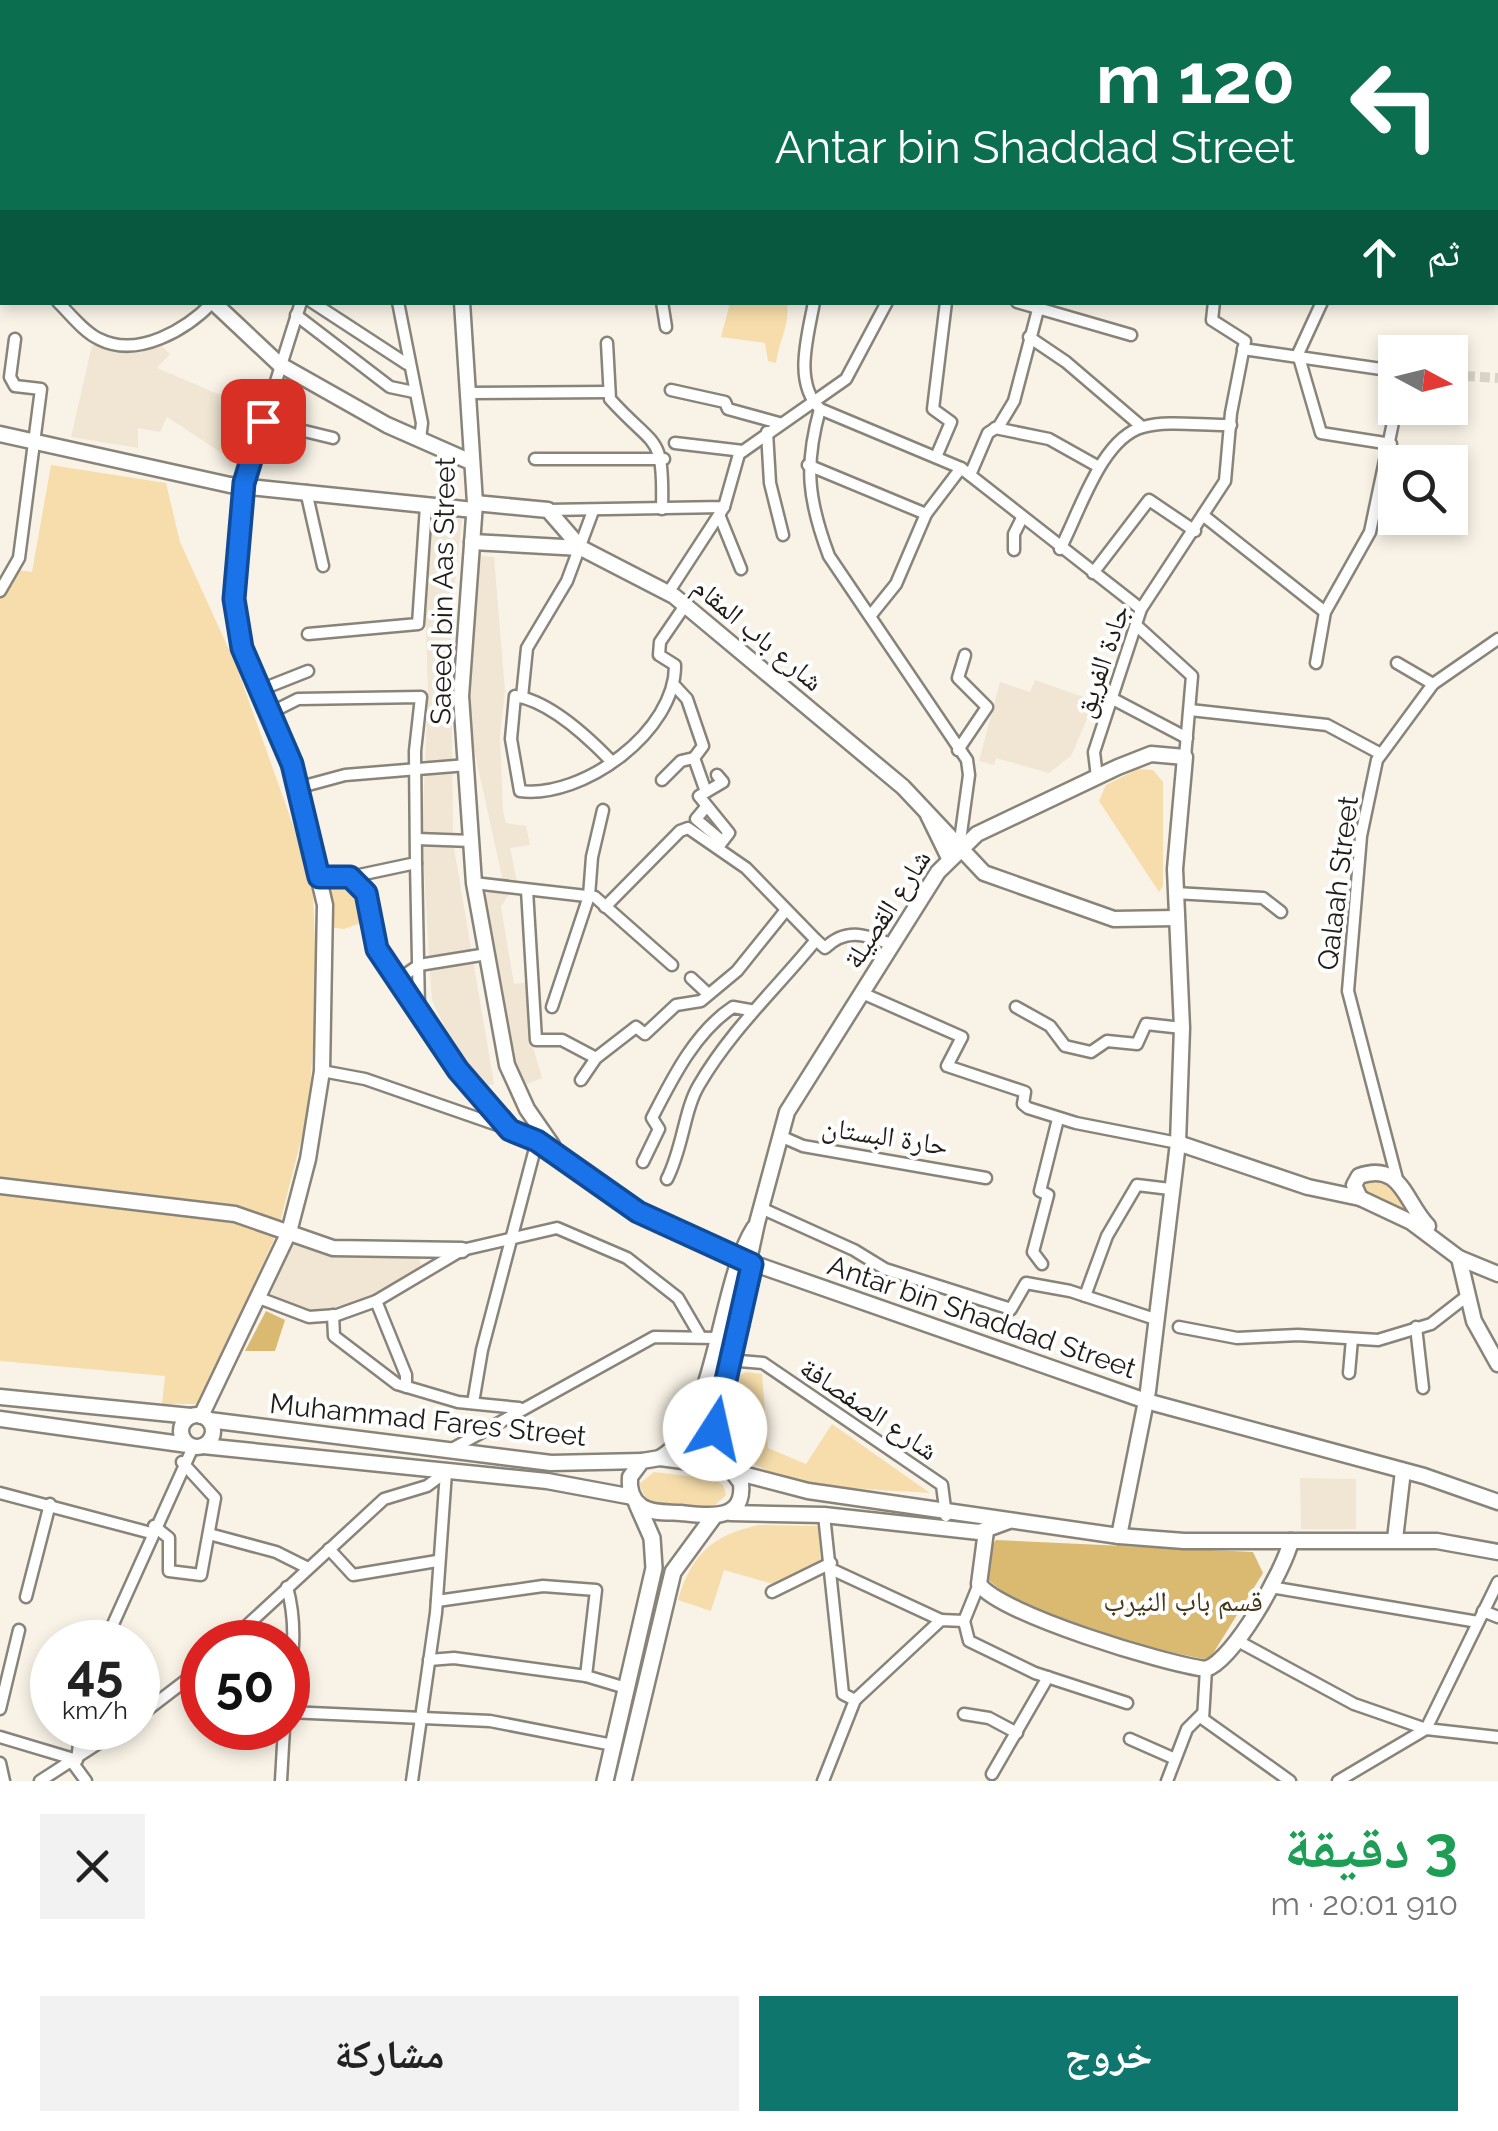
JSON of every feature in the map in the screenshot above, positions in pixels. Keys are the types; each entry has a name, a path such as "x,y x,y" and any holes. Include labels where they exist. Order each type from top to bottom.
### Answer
{"main road":[{"path":"216,305 278,364 472,462"},
{"name":"Saeed bin Aas Street","path":"462,305 474,506 462,696 474,883 513,1080 535,1123 566,1161"},
{"path":"0,434 230,484 426,506 548,510 581,548"},
{"path":"201,1418 212,1433 195,1446 181,1427 201,1418 289,1232 308,1159 322,1070 324,906 319,877 297,788 242,648 234,599 244,483"},
{"name":"شارع باب المقام","path":"472,542 581,548 686,604 927,810 932,832 954,853"},
{"name":"شارع القصيلة","path":"745,1261 787,1112 890,944 954,853 984,830 1146,755 1184,757"},
{"path":"1119,1536 1146,1401 1178,1143 1182,1028 1175,893 1184,757"},
{"path":"954,853 984,872 1114,919 1176,918"},
{"path":"319,877 350,877 366,893 377,949 458,1070 510,1130 537,1141 566,1161"},
{"path":"1178,1143 1414,1218 1455,1247 1498,1265"},
{"name":"Antar bin Shaddad Street","path":"566,1161 638,1212 745,1261 1146,1401 1404,1471 1498,1502"},
{"path":"1360,1198 1354,1185 1359,1176 1397,1179 1414,1218 1459,1258 1498,1274"},
{"path":"0,1186 235,1214 334,1248 462,1250"},
{"path":"1459,1258 1474,1321 1498,1364"},
{"path":"660,1458 690,1426 745,1261"},
{"path":"623,1781 673,1572 722,1514 742,1497 728,1468 715,1417 745,1261"},
{"name":"Muhammad Fares Street","path":"0,1397 575,1464 660,1458 728,1468 808,1490 1119,1536 1395,1540 1498,1552"},
{"name":"Muhammad Fares Street","path":"0,1419 195,1446 558,1483 635,1500 654,1511 824,1515 986,1531"},
{"path":"442,1471 434,1460 445,1450"},
{"path":"462,1473 469,1464 466,1452"},
{"path":"605,1781 654,1568 652,1538 635,1500 630,1477 642,1461"},
{"path":"1395,1540 1404,1471"},
{"path":"1009,1521 986,1531 979,1584 994,1599 1061,1628 1206,1669 1222,1659 1236,1640 1270,1588 1291,1541"}],"street":[{"path":"61,305 101,341 131,344 190,326 210,305"},
{"path":"317,305 408,364"},
{"path":"398,305 422,423 420,439"},
{"path":"662,305 662,322 666,327"},
{"path":"814,305 804,364 817,405 808,465 811,494 829,556 967,760 970,775 954,853"},
{"path":"668,593 722,512 743,451 779,423 817,405 846,380 885,305"},
{"path":"936,456 950,422 932,408 946,305"},
{"path":"871,615 896,584 926,514 966,471 988,433 1014,401 1040,305 1131,335"},
{"path":"1214,305 1212,320 1242,338 1243,350 1298,354 1378,368"},
{"path":"1321,305 1298,354 1321,432 1390,444"},
{"path":"244,483 298,306 390,386 414,392"},
{"path":"1029,337 1066,362 1142,426 1230,426"},
{"path":"0,591 19,558 31,440 41,389 15,386 10,377 15,339"},
{"path":"607,343 608,392 622,413 634,418 642,432 659,447 664,459 662,509"},
{"name":"جادة الفريق","path":"1097,777 1092,762 1141,609 1224,481 1243,350"},
{"path":"672,390 724,402 728,409 779,423"},
{"path":"468,393 608,392"},
{"path":"817,405 966,471 1141,609"},
{"path":"263,421 333,438"},
{"path":"1316,663 1325,612 1365,546 1393,425"},
{"path":"1060,548 1099,467 1142,426"},
{"path":"994,428 1049,439 1099,467"},
{"path":"767,432 770,483 784,536"},
{"path":"675,443 743,451"},
{"path":"535,459 664,459"},
{"path":"808,465 926,514"},
{"path":"306,491 322,566"},
{"path":"1093,573 1148,500 1195,531"},
{"path":"308,634 418,624 426,506"},
{"path":"548,510 722,512"},
{"path":"522,697 527,648 548,619 581,548 593,511"},
{"path":"722,512 741,570"},
{"path":"1204,516 1325,612"},
{"path":"1014,550 1018,544 1014,534 1022,518"},
{"path":"612,762 569,724 515,696 512,739 520,791 544,794 576,785 612,762 656,717 675,686 675,665 659,655 660,642 686,604"},
{"path":"1136,625 1192,676 1184,757"},
{"name":"Qalaah Street","path":"1397,1179 1348,991 1361,836 1381,754 1433,684 1498,639"},
{"path":"958,750 987,708 958,678 965,655"},
{"path":"1397,663 1433,684"},
{"path":"260,690 308,672"},
{"path":"662,780 682,761 694,758 703,746 687,700 675,686"},
{"path":"270,713 298,699 421,697 416,769 419,1009"},
{"path":"1111,698 1187,738"},
{"path":"1190,710 1326,725 1381,754"},
{"path":"694,758 706,792"},
{"path":"297,788 344,775 467,765"},
{"path":"717,774 723,782 699,796 729,834 720,844"},
{"path":"552,1007 589,896 592,857 604,810"},
{"path":"605,907 680,831 693,829 720,844 825,948 834,939 858,932 890,944"},
{"path":"417,838 472,841"},
{"path":"350,877 416,863"},
{"path":"474,883 589,896 672,965"},
{"path":"527,890 536,1040 562,1040 596,1058"},
{"path":"1175,893 1263,898 1280,912"},
{"path":"581,1080 596,1058 636,1027 646,1034 676,1004 701,1001 706,992 737,971 786,910"},
{"path":"667,1180 687,1132 697,1088 750,1010 816,940"},
{"path":"398,979 419,965 487,954"},
{"path":"691,978 706,992"},
{"path":"862,993 962,1037 947,1066 1024,1092 1023,1104 1058,1118 1178,1143"},
{"path":"643,1162 659,1129 652,1118 676,1073 718,1017 733,1007 750,1010"},
{"path":"1016,1007 1050,1026 1065,1046 1091,1052 1107,1041 1137,1044 1146,1024 1182,1028"},
{"path":"1057,1056 1065,1046"},
{"path":"322,1070 365,1078 510,1130"},
{"path":"1042,1264 1033,1252 1048,1195 1040,1191 1058,1118"},
{"name":"حارة البستان","path":"780,1136 803,1146 986,1178"},
{"path":"473,1403 510,1236 537,1141"},
{"path":"1085,1296 1107,1236 1137,1185 1154,1183 1170,1188"},
{"path":"759,1216 854,1250 884,1269 1011,1310 1026,1284 1085,1296 1158,1320"},
{"path":"259,1298 310,1317 333,1315 376,1301 462,1250 557,1228 627,1258 678,1298 700,1334"},
{"path":"1178,1327 1243,1339 1298,1335 1378,1340 1432,1324 1468,1296"},
{"path":"376,1301 406,1375 406,1387"},
{"path":"333,1315 334,1336 378,1373 406,1387 473,1403 520,1408"},
{"path":"1416,1327 1423,1388"},
{"path":"445,1450 654,1337 700,1334 717,1338"},
{"path":"1349,1374 1352,1339"},
{"name":"شارع الصفصافة","path":"728,1360 763,1363 942,1485 948,1510"},
{"path":"115,1620 182,1462 195,1446"},
{"path":"0,1493 153,1529 169,1538 169,1571 201,1576 216,1498 182,1462"},
{"path":"253,1620 384,1500 427,1486 442,1471"},
{"path":"412,1781 437,1601 442,1471"},
{"path":"26,1597 50,1504"},
{"path":"943,1528 948,1510"},
{"path":"824,1515 843,1694 855,1700"},
{"path":"209,1534 276,1552 308,1568"},
{"path":"329,1549 354,1575 437,1561"},
{"path":"772,1592 832,1566 941,1620 964,1621"},
{"path":"1338,1781 1426,1729 1498,1582"},
{"path":"979,1584 964,1621 969,1640 1048,1677 1127,1703"},
{"path":"437,1601 543,1586 596,1590 586,1676"},
{"path":"287,1587 295,1620"},
{"path":"1270,1588 1498,1617"},
{"path":"823,1781 855,1700 941,1620"},
{"path":"0,1709 20,1630"},
{"path":"1236,1640 1354,1704 1426,1729 1498,1737"},
{"path":"428,1660 454,1658 586,1676 626,1688"},
{"path":"1206,1669 1203,1719 1290,1781"},
{"path":"992,1774 1048,1677"},
{"path":"310,1713 490,1721 613,1745"},
{"path":"964,1714 989,1718 1016,1732"},
{"path":"1167,1781 1187,1728 1202,1714"},
{"path":"0,1738 74,1761 86,1781"},
{"path":"1130,1738 1173,1758"},
{"path":"74,1761 76,1750"},
{"path":"40,1781 57,1776 90,1750"},
{"path":"281,1781 283,1750"},
{"path":"0,1763 4,1781"}],"shaded area":[{"path":"729,305 787,305 776,363 768,361 765,343 721,337"},
{"path":"160,344 170,354 157,368 258,411 243,467 167,417 160,432 138,428 138,448 71,437 92,345"},
{"path":"51,465 166,483 180,542 236,665 304,856 313,894 317,996 308,1113 280,1222 250,1214 0,1181 0,598 17,570 32,572"},
{"path":"431,514 462,519 451,619 453,842 494,1084 484,1087 449,1037 432,1000 422,835 428,694 425,599"},
{"path":"481,556 494,557 505,691 500,735 503,811 506,823 526,826 530,845 510,848 517,881 501,907 514,984 527,982 528,1030 542,1078 524,1085 516,1071 484,896 502,877 463,699"},
{"path":"1035,680 1095,701 1071,756 1049,773 996,758 994,765 979,761 1000,682 1030,692"},
{"path":"1138,769 1153,770 1163,782 1163,886 1159,892 1099,801 1106,785"},
{"path":"334,886 356,889 364,896 366,921 344,929 328,927 326,893"},
{"path":"1361,1179 1390,1179 1409,1213 1361,1191"},
{"path":"0,1194 234,1220 276,1235 199,1404 162,1404 165,1376 0,1361"},
{"path":"292,1242 338,1254 418,1256 422,1267 366,1300 313,1312 271,1294"},
{"path":"746,1372 762,1374 768,1448 806,1464 832,1424 930,1493 818,1483 761,1468 741,1454 730,1437 731,1406 738,1376"},
{"path":"654,1472 715,1479 723,1485 726,1495 712,1508 647,1501 639,1484"},
{"path":"1300,1478 1356,1479 1356,1529 1301,1529"},
{"path":"759,1525 818,1526 821,1561 773,1584 724,1570 711,1611 678,1600 690,1571 706,1549 728,1535"}],"green space":[{"path":"266,1311 285,1320 275,1351 245,1351"},
{"name":"قسم باب النيرب","path":"996,1540 1253,1552 1263,1573 1209,1660 1090,1633 1034,1610 984,1576 985,1555"}],"tunnel":[{"path":"1468,376 1498,378"}],"route":[{"path":"263,421 244,483 234,599 242,648 292,764 319,877 350,877 366,893 377,949 458,1070 510,1130 537,1141 618,1201 752,1264 715,1429"}]}
